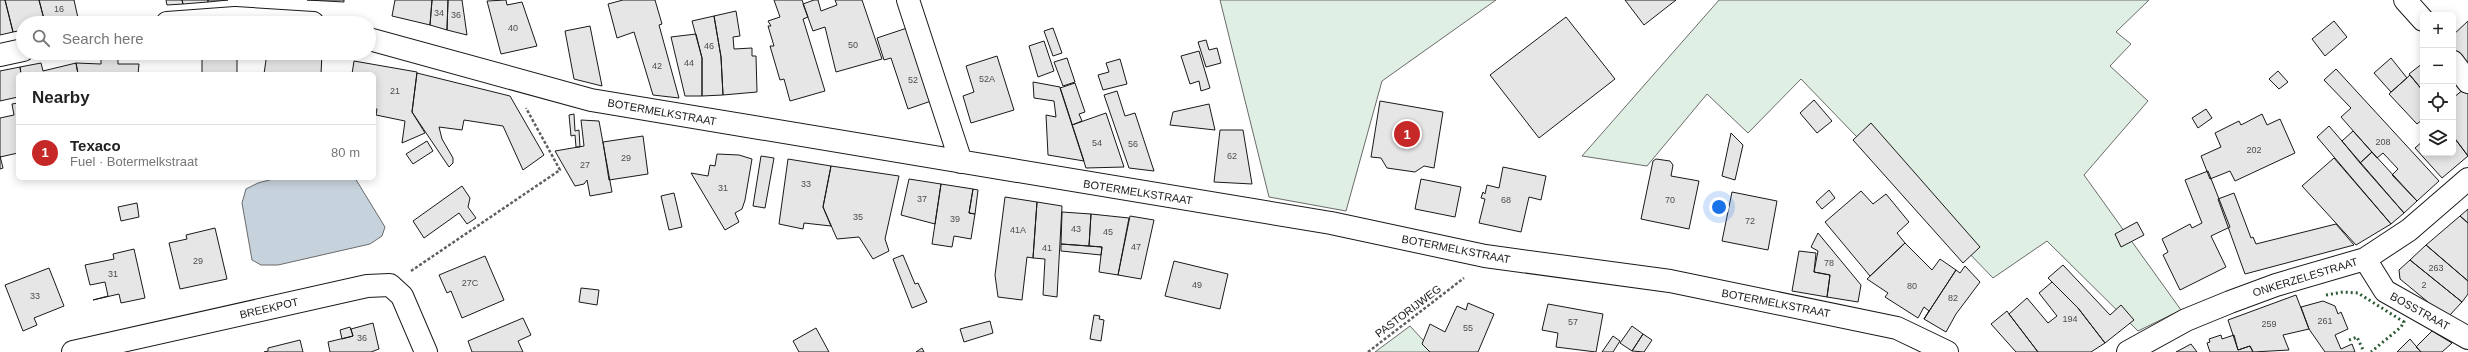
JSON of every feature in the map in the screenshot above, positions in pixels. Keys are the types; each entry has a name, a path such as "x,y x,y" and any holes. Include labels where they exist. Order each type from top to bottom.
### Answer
{"street":[{"path":"908,0 961,162"},
{"path":"2405,0 2420,17"},
{"name":"BOTERMELKSTRAAT","path":"376,41 591,100 1331,223 1485,256 1670,281 1897,328 1947,352"},
{"path":"0,55 16,52"},
{"path":"2456,66 2468,82"},
{"name":"ONKERZELESTRAAT","path":"2128,352 2186,320 2230,302 2276,284 2365,259 2410,230 2468,179"},
{"name":"BOSSTRAAT","path":"2365,259 2385,291 2468,338"},
{"path":"390,284 402,296 426,352"},
{"name":"BREEKPOT","path":"73,352 367,286 390,284"}],"path":[{"path":"390,284 560,170 509,77"},
{"name":"PASTORIJWEG","path":"1368,352 1459,283"}],"green space":[{"path":"1220,0 1496,0 1382,81 1346,211 1269,197"},
{"path":"1719,0 2149,0 2116,32 2131,44 2110,66 2148,101 2084,175 2181,310 2138,331 2047,241 1993,278 1801,79 1748,133 1707,94 1647,166 1582,156"},
{"path":"1410,326 1434,352 1375,352"}],"shaded area":[{"path":"269,180 356,180 385,227 382,236 370,244 278,265 261,265 252,260 242,203 246,189 258,183"}],"building":[{"path":"0,0 5,0 13,32 0,35"},
{"path":"5,0 39,0 43,16 16,16 16,31 13,32"},
{"path":"39,0 74,0 78,16 43,16"},
{"path":"166,0 182,0 183,4 167,5"},
{"path":"182,0 208,0 208,2 183,4"},
{"path":"208,0 228,0 208,2"},
{"path":"307,0 344,0 344,2"},
{"path":"395,0 432,0 430,25 392,16"},
{"path":"432,0 448,0 447,30 430,25"},
{"path":"448,0 462,0 467,35 447,30"},
{"path":"506,0 507,5 522,2 537,46 501,54 487,1"},
{"path":"623,0 655,0 662,24 659,25 679,98 653,95 634,32 617,38 608,4"},
{"path":"774,0 802,0 808,17 803,19 825,91 790,101 784,79 780,80 770,46 774,46 768,26 771,26 768,21 780,17"},
{"path":"818,0 821,11 837,5 835,0 862,0 882,59 836,72 825,27 813,31 803,4"},
{"path":"1625,0 1676,0 1644,25"},
{"path":"736,11 740,36 733,37 734,49 752,48 752,56 756,56 757,92 723,95 721,57 714,16"},
{"path":"714,16 721,57 723,95 702,96 702,58 692,21"},
{"path":"1566,17 1615,79 1539,138 1490,75"},
{"path":"2334,21 2347,37 2325,56 2312,39"},
{"path":"2468,21 2468,67 2456,52 2456,32"},
{"path":"590,26 602,86 574,79 565,31"},
{"path":"910,27 934,100 908,109 891,58 884,60 877,38"},
{"path":"1053,28 1062,53 1053,56 1044,31"},
{"path":"696,34 702,58 702,96 685,96 671,37"},
{"path":"1206,40 1209,50 1217,48 1221,63 1206,67 1198,42"},
{"path":"1044,41 1054,71 1038,77 1029,46"},
{"path":"1199,51 1210,88 1201,91 1199,81 1190,84 1181,56"},
{"path":"997,56 1014,110 971,123 963,96 974,92 966,66"},
{"path":"1067,58 1075,82 1063,86 1054,62"},
{"path":"2391,58 2407,78 2391,92 2374,73"},
{"path":"1120,59 1127,84 1103,90 1098,75 1109,72 1106,63"},
{"path":"101,60 118,60 118,64 139,64 138,72 78,72 76,63 101,64"},
{"path":"202,60 237,60 237,72 202,72"},
{"path":"266,60 322,60 321,72 264,72"},
{"path":"354,61 417,72 412,112 425,133 402,143 405,121 376,115 376,72 352,72"},
{"path":"41,63 43,71 76,63 78,72 21,72 20,67"},
{"path":"2420,65 2420,87 2409,74"},
{"path":"20,67 21,72 16,72 16,97 0,101 0,71"},
{"path":"2336,69 2439,181 2417,201 2392,175 2398,169 2383,153 2377,158 2341,117 2351,108 2324,80"},
{"path":"2278,71 2288,82 2279,89 2269,79"},
{"path":"417,73 510,96 544,155 523,170 503,126 464,120 462,130 439,127 442,139 453,158 453,163 449,167 412,112"},
{"path":"2410,75 2420,87 2420,122 2417,124 2389,94"},
{"path":"1033,82 1060,87 1084,161 1048,155 1046,115 1056,117 1054,101 1034,98"},
{"path":"1075,83 1085,112 1079,114 1082,121 1072,125 1060,88"},
{"path":"2464,89 2468,94 2468,156 2456,140 2456,96"},
{"path":"1117,91 1125,116 1135,113 1154,171 1129,168 1104,95"},
{"path":"1814,100 1832,121 1817,133 1800,113"},
{"path":"1380,101 1443,112 1434,168 1424,166 1415,172 1387,168 1381,158 1371,157"},
{"path":"16,103 16,153 0,157 0,118 14,115 12,104"},
{"path":"1209,104 1215,130 1170,125 1173,112"},
{"path":"2206,109 2212,118 2198,128 2192,118"},
{"path":"1106,113 1124,167 1086,168 1072,125"},
{"path":"574,114 575,131 579,130 580,147 576,147 575,135 571,136 569,115"},
{"path":"2262,114 2267,125 2280,119 2295,153 2235,181 2230,171 2210,179 2201,156 2221,147 2215,133 2239,121 2241,125"},
{"path":"581,120 599,121 612,192 590,196 587,180 584,184 575,186 555,151 584,146"},
{"path":"1871,123 1980,247 1963,263 1853,140"},
{"path":"2329,126 2404,213 2391,224 2317,137"},
{"path":"1220,130 1243,130 1252,184 1214,182"},
{"path":"2353,131 2372,152 2360,163 2342,141"},
{"path":"1731,133 1743,145 1735,180 1722,176"},
{"path":"643,136 648,174 609,180 603,142"},
{"path":"2456,140 2468,156 2442,178 2422,156 2456,156"},
{"path":"427,141 433,151 413,164 406,154"},
{"path":"2420,144 2420,154 2415,148"},
{"path":"2372,152 2417,201 2404,213 2360,163"},
{"path":"717,154 739,155 752,159 745,200 742,209 735,213 739,222 725,230 691,173 708,176 710,165 715,166"},
{"path":"0,156 3,168 0,169"},
{"path":"761,156 774,158 765,208 753,206"},
{"path":"2334,158 2391,224 2356,245 2302,186"},
{"path":"788,159 831,166 823,207 831,226 804,223 803,229 779,224"},
{"path":"1656,159 1670,161 1673,165 1671,176 1699,181 1689,229 1641,219 1653,161"},
{"path":"831,166 899,176 885,239 889,251 873,259 859,237 837,239 823,207"},
{"path":"1503,167 1546,176 1541,200 1529,197 1521,232 1479,223 1485,199 1481,198 1483,192 1485,194 1487,185 1499,188"},
{"path":"2208,171 2230,227 2211,236 2226,267 2180,290 2163,255 2168,252 2162,239 2190,224 2192,228 2202,223 2185,180"},
{"path":"909,179 941,184 935,224 901,215"},
{"path":"1421,179 1461,187 1455,217 1415,209"},
{"path":"941,184 973,189 969,213 975,214 971,239 954,236 952,247 932,244"},
{"path":"462,186 470,198 468,207 476,218 467,224 459,213 424,238 413,221"},
{"path":"973,189 978,190 975,214 969,213"},
{"path":"1829,190 1835,198 1822,209 1816,202"},
{"path":"1861,191 1873,204 1886,194 1909,222 1897,233 1905,243 1870,276 1825,222"},
{"path":"1732,192 1777,201 1768,250 1722,241"},
{"path":"674,193 682,227 669,230 661,196"},
{"path":"2234,193 2251,238 2253,237 2256,244 2336,224 2354,245 2245,274 2218,199"},
{"path":"1005,197 1037,202 1033,258 1027,257 1022,300 998,297 995,275"},
{"path":"1037,202 1062,206 1057,297 1043,295 1045,259 1033,258"},
{"path":"137,203 139,217 121,221 118,207"},
{"path":"2468,209 2468,223 2460,216"},
{"path":"1062,212 1091,214 1089,246 1061,244"},
{"path":"1091,214 1129,218 1118,275 1099,272 1102,247 1089,246"},
{"path":"1130,216 1154,220 1141,279 1118,275"},
{"path":"2460,216 2468,223 2468,281 2426,245"},
{"path":"2137,222 2144,235 2121,247 2115,234"},
{"path":"215,228 227,279 180,289 169,243 187,239 186,235"},
{"path":"1818,233 1861,285 1858,302 1827,297 1830,275 1814,272 1818,251 1811,247"},
{"path":"1905,243 1932,270 1940,259 1956,270 1924,319 1929,311 1924,307 1918,318 1885,297 1888,293 1867,279"},
{"path":"1061,244 1102,247 1101,255 1061,251"},
{"path":"2426,245 2468,281 2468,294 2462,302 2410,260"},
{"path":"134,249 145,298 121,303 119,294 93,300 108,296 105,282 90,285 85,265 114,259 113,254"},
{"path":"1799,251 1816,253 1814,272 1830,275 1827,297 1792,291"},
{"path":"903,255 915,284 918,283 927,302 912,308 893,259"},
{"path":"485,256 504,300 462,318 451,291 447,293 439,275"},
{"path":"2410,260 2462,302 2449,316 2434,307 2400,279 2399,270"},
{"path":"1174,261 1228,274 1220,309 1165,296"},
{"path":"2063,265 2110,315 2121,305 2134,320 2105,343 2078,308 2048,278"},
{"path":"1965,266 1980,282 1956,314 1946,332 1924,319 1956,270 1960,273"},
{"path":"49,268 64,306 34,318 37,325 23,331 5,285"},
{"path":"2052,282 2078,308 2105,343 2091,352 2038,352 2009,314 2027,298 2048,323 2057,316 2039,293"},
{"path":"581,288 599,290 597,305 579,302"},
{"path":"2296,295 2309,329 2283,335 2289,350 2253,352 2250,346 2238,350 2228,320"},
{"path":"2323,301 2335,306 2338,314 2341,312 2348,329 2335,335 2341,349 2352,344 2355,352 2325,352 2309,329 2301,307"},
{"path":"1468,303 1494,314 1478,352 1430,352 1422,344 1430,324 1445,332 1457,306 1466,310"},
{"path":"1548,304 1603,314 1596,352 1556,347 1558,333 1542,330"},
{"path":"2007,311 2038,352 2016,352 1991,324"},
{"path":"1094,315 1100,316 1099,319 1104,320 1101,341 1090,339"},
{"path":"523,318 531,335 518,341 523,352 472,352 468,341"},
{"path":"990,321 993,333 964,342 960,329"},
{"path":"373,323 379,349 371,352 330,352 328,342 353,336 351,329"},
{"path":"1632,326 1643,334 1632,351 1620,343"},
{"path":"350,327 353,336 342,339 340,330"},
{"path":"816,328 829,352 799,352 793,341"},
{"path":"2432,331 2452,343 2442,352 2421,352 2416,347"},
{"path":"1643,334 1652,340 1644,352 1632,351"},
{"path":"2221,335 2222,339 2234,335 2238,350 2250,346 2253,352 2210,352 2207,343 2210,342 2209,339"},
{"path":"1613,336 1620,341 1613,352 1602,352"},
{"path":"2410,339 2421,352 2397,352"},
{"path":"300,340 303,352 264,352 268,351 268,348"},
{"path":"2191,344 2197,352 2176,352"},
{"path":"922,348 924,352 916,352"}],"hedge":[{"path":"2326,295 2343,292 2358,293 2404,322 2401,327 2371,352"},
{"path":"2349,340 2357,337 2364,352"}],"place":[{"name":"Texaco","path":"1407,134"}]}
